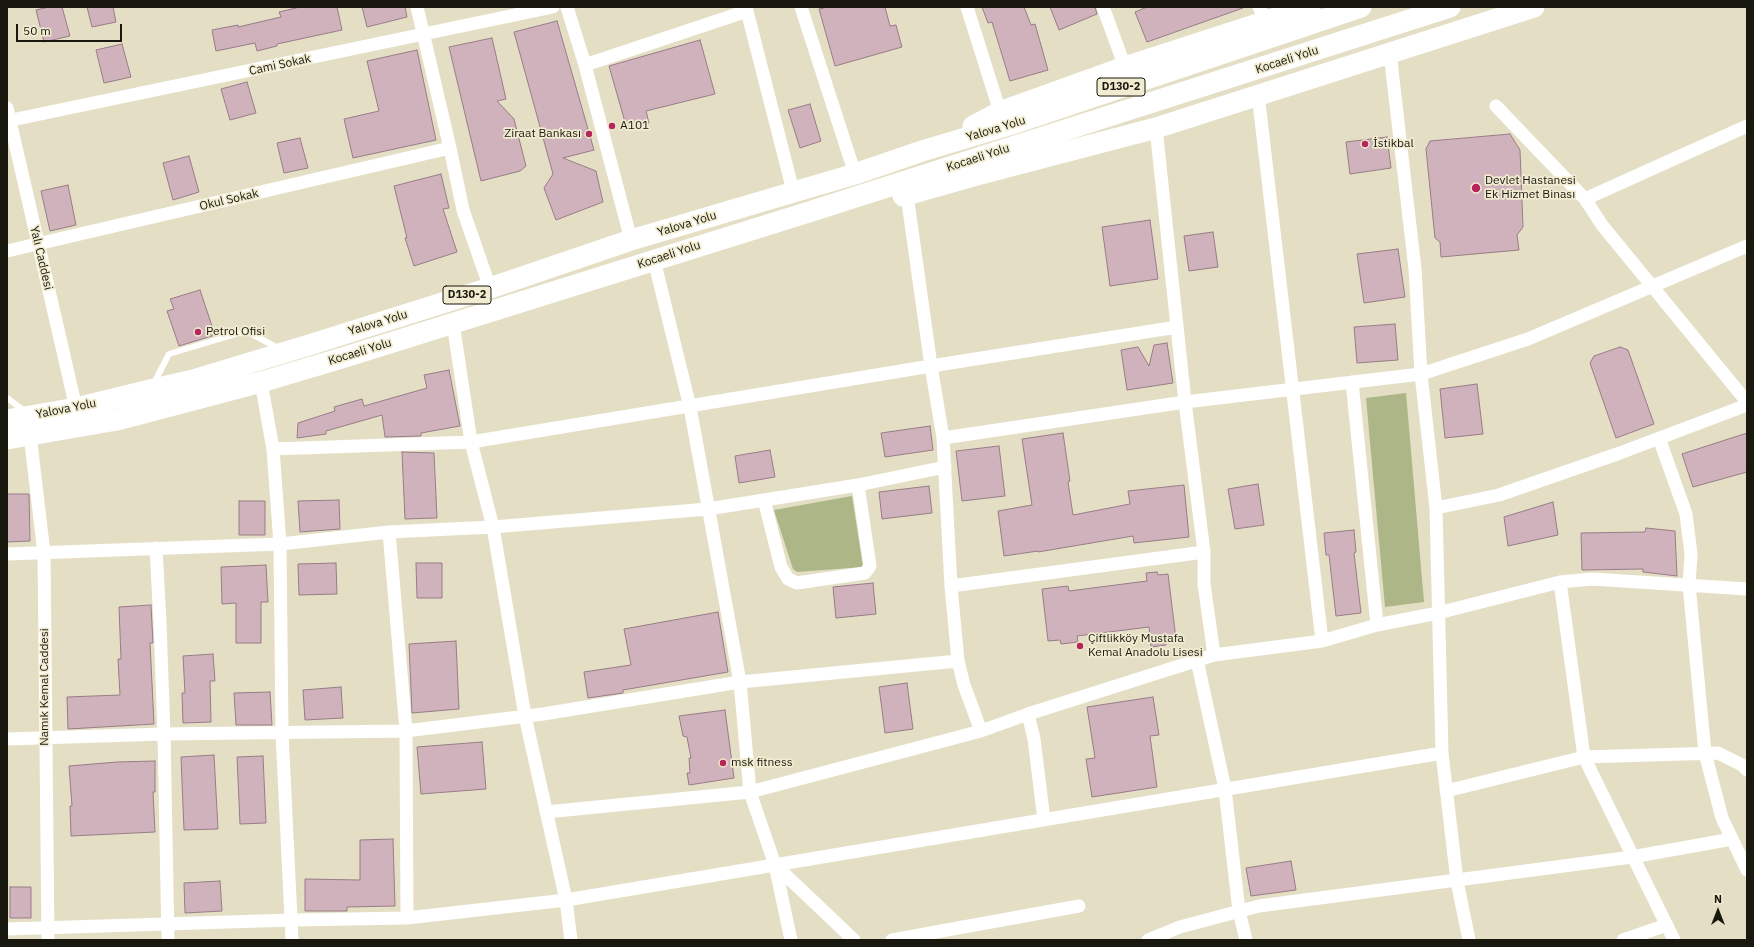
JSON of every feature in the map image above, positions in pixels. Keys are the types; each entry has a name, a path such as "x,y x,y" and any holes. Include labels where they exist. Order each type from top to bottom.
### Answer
{"highway":[{"name":"Yalova Yolu","path":"7,420 30,425 76,408 193,380 490,288 631,240 855,174 922,151 1009,126 1314,14 1361,7"},
{"name":"Kocaeli̇ Yolu","path":"7,439 30,425 117,420 261,382 773,223 1450,7"},
{"path":"773,223 868,206 981,174 1156,128 1258,94 1534,7"},
{"path":"922,151 1000,112 1125,67 1262,14 1314,14"}],"street":[{"path":"417,7 425,35 463,210 490,288"},
{"name":"Cami Sokak","path":"8,116 425,35 553,7"},
{"path":"567,7 585,65 631,240"},
{"path":"801,7 855,174"},
{"path":"967,7 1000,112"},
{"path":"1103,7 1125,67"},
{"path":"585,65 746,9 794,191"},
{"path":"1390,53 1415,269 1421,374 1436,508 1442,753 1457,881 1469,940"},
{"path":"1258,94 1322,641"},
{"path":"1496,106 1585,199 1602,225 1747,402"},
{"name":"Yalı Caddesi","path":"8,116 76,408"},
{"path":"1585,199 1747,126"},
{"path":"1156,128 1185,402 1204,552 1204,584 1214,655"},
{"name":"Okul Sokak","path":"7,252 450,148"},
{"path":"907,195 931,366 943,438 951,586 958,661 964,685 981,731"},
{"path":"943,438 1185,402 1292,388 1421,374 1528,339 1652,285 1747,246"},
{"path":"654,260 690,407 740,682 750,792 775,865 791,940"},
{"path":"453,323 471,442 493,527 525,716 566,900 570,940"},
{"path":"273,449 471,442 1177,327"},
{"path":"261,382 273,449 280,544 282,733 292,940"},
{"path":"1352,382 1377,625"},
{"path":"1436,508 1499,495 1747,405"},
{"name":"Namık Kemal Caddesi","path":"30,425 44,553 48,934"},
{"path":"1659,438 1686,514 1691,554 1689,585 1705,753 1712,785 1722,818 1747,870"},
{"path":"7,554 280,544 389,532 493,527 708,509 858,486 945,467"},
{"path":"764,500 781,567 788,579 797,583 865,573 870,566 858,486"},
{"path":"389,532 406,731 407,918"},
{"path":"156,548 164,734 168,940"},
{"path":"951,586 1204,552"},
{"path":"546,812 750,792 981,731 1028,714 1214,655 1322,641 1377,625 1438,613 1560,582 1592,579 1747,589"},
{"path":"1560,582 1584,757 1632,858 1674,940"},
{"path":"1197,660 1225,789 1239,911 1246,940"},
{"path":"7,739 164,734 406,731 525,716 740,682 958,661"},
{"path":"1028,714 1034,739 1044,820"},
{"path":"7,929 48,934 168,924 407,918 566,900 1442,753"},
{"path":"1446,791 1584,757 1718,753 1742,765 1747,770"},
{"path":"1148,940 1180,927 1259,906 1632,858 1732,839"},
{"path":"775,865 854,940"},
{"path":"892,940 1078,906"},
{"path":"1623,940 1667,925"}],"lane":[{"path":"150,390 169,354 238,334 246,332 285,351"},
{"path":"7,398 30,425"}],"green space":[{"path":"1406,393 1424,602 1385,607 1366,398"},
{"path":"852,496 863,567 797,572 793,569 774,510"}],"building":[{"path":"49,7 62,7 70,36 44,42 36,10"},
{"path":"87,7 113,7 116,22 92,27"},
{"path":"300,7 337,7 342,30 277,44 277,46 257,51 255,43 216,51 212,30 238,25 238,27 281,17 279,12"},
{"path":"362,7 405,7 407,17 367,27"},
{"path":"828,7 885,7 890,26 896,25 902,47 835,66 819,9"},
{"path":"982,7 1024,7 1031,25 1035,24 1048,70 1010,81 992,22 988,23"},
{"path":"1050,7 1095,7 1097,14 1059,30"},
{"path":"1147,7 1243,8 1147,42 1135,12"},
{"path":"557,21 594,150 563,158 596,171 603,202 556,220 544,188 553,174 514,32"},
{"path":"492,38 506,99 497,101 514,119 526,166 520,171 481,181 449,47"},
{"path":"700,40 715,94 646,111 649,123 627,129 609,66"},
{"path":"122,44 131,77 104,83 96,50"},
{"path":"417,50 436,140 353,158 344,119 379,111 367,61"},
{"path":"247,82 256,113 230,120 221,89"},
{"path":"810,104 821,141 800,148 788,110"},
{"name":"Devlet Hastanesi Ek Hizmet Binası","path":"1510,134 1520,150 1523,227 1517,235 1519,250 1441,257 1440,242 1435,238 1426,149 1430,141"},
{"path":"1387,137 1391,168 1350,174 1346,142"},
{"path":"300,138 308,168 284,173 277,143"},
{"path":"189,156 199,192 173,200 163,163"},
{"path":"441,174 449,208 443,209 457,252 414,266 405,238 407,238 394,186"},
{"path":"68,185 76,225 50,231 41,191"},
{"path":"1150,220 1158,279 1110,286 1102,227"},
{"path":"1213,232 1218,267 1189,271 1184,236"},
{"path":"1398,249 1405,297 1364,303 1357,254"},
{"path":"200,290 215,335 179,346 167,311 174,309 170,299"},
{"path":"1395,324 1398,360 1357,363 1354,327"},
{"path":"1167,343 1173,383 1127,390 1121,350 1138,347 1149,366 1154,345"},
{"path":"1620,347 1628,350 1654,424 1616,438 1590,363 1594,356"},
{"path":"449,370 460,426 421,433 421,436 385,437 382,415 326,431 326,434 297,438 298,423 335,411 334,407 362,399 364,406 427,388 424,375"},
{"path":"1477,384 1483,434 1445,438 1440,389"},
{"path":"930,426 933,450 885,457 881,433"},
{"path":"1063,433 1073,515 1130,504 1128,491 1184,485 1189,537 1134,543 1133,536 1038,552 1004,556 998,511 1032,505 1022,439"},
{"path":"1747,433 1747,472 1693,487 1682,454"},
{"path":"999,446 1005,496 962,501 956,451"},
{"path":"770,450 775,477 739,483 735,456"},
{"path":"402,452 434,453 437,518 405,519"},
{"path":"1258,484 1264,525 1235,529 1228,489"},
{"path":"929,486 932,513 882,519 879,492"},
{"path":"7,494 29,494 30,541 7,542"},
{"path":"339,500 340,529 300,532 298,501"},
{"path":"239,501 265,501 265,535 239,535"},
{"path":"1553,502 1558,535 1508,546 1504,517"},
{"path":"1646,528 1675,531 1677,576 1643,572 1643,569 1582,570 1581,533 1645,532"},
{"path":"1354,530 1356,552 1354,553 1361,613 1336,616 1329,555 1326,555 1324,533"},
{"path":"336,563 337,594 299,595 298,564"},
{"path":"416,563 442,563 442,598 417,598"},
{"path":"266,565 268,602 261,602 261,643 236,643 236,603 222,604 221,567"},
{"path":"1157,572 1158,575 1168,574 1176,639 1165,641 1166,645 1151,647 1149,627 1077,636 1078,642 1061,644 1060,640 1048,641 1042,589 1068,586 1069,591 1147,581 1146,573"},
{"path":"873,583 876,614 836,618 833,587"},
{"path":"151,605 153,643 150,643 154,724 68,729 67,697 120,695 118,659 121,659 119,607"},
{"path":"718,612 728,672 623,690 623,693 588,698 584,672 631,665 624,629"},
{"path":"456,641 459,709 412,713 409,644"},
{"path":"213,654 215,681 210,681 211,722 183,723 182,693 185,693 183,656"},
{"path":"907,683 913,729 885,733 879,687"},
{"path":"341,687 343,718 305,720 303,690"},
{"path":"270,692 272,725 236,725 234,693"},
{"path":"1153,697 1159,735 1150,736 1157,787 1092,797 1086,759 1095,758 1087,707"},
{"path":"725,710 734,778 689,785 687,773 690,773 689,758 691,758 687,737 683,736 679,716"},
{"path":"482,742 486,789 421,794 417,747"},
{"path":"214,755 218,829 184,830 181,757"},
{"path":"263,756 266,823 240,824 237,757"},
{"path":"155,761 155,792 153,792 155,832 71,836 70,806 72,806 69,766 117,762"},
{"path":"393,839 395,906 347,907 347,911 305,911 305,879 360,880 360,840"},
{"path":"1291,861 1296,890 1251,896 1246,868"},
{"path":"220,881 222,911 185,913 184,883"},
{"path":"10,887 31,887 31,918 10,918"}],"place":[{"name":"A101","path":"612,126"},
{"name":"Ziraat Bankası","path":"589,134"},
{"name":"İstikbal","path":"1365,144"},
{"name":"Devlet Hastanesi Ek Hizmet Binası","path":"1476,188"},
{"name":"Petrol Ofisi","path":"198,332"},
{"name":"Çiftlikköy Mustafa Kemal Anadolu Lisesi","path":"1080,646"},
{"name":"msk fitness","path":"723,763"}]}
